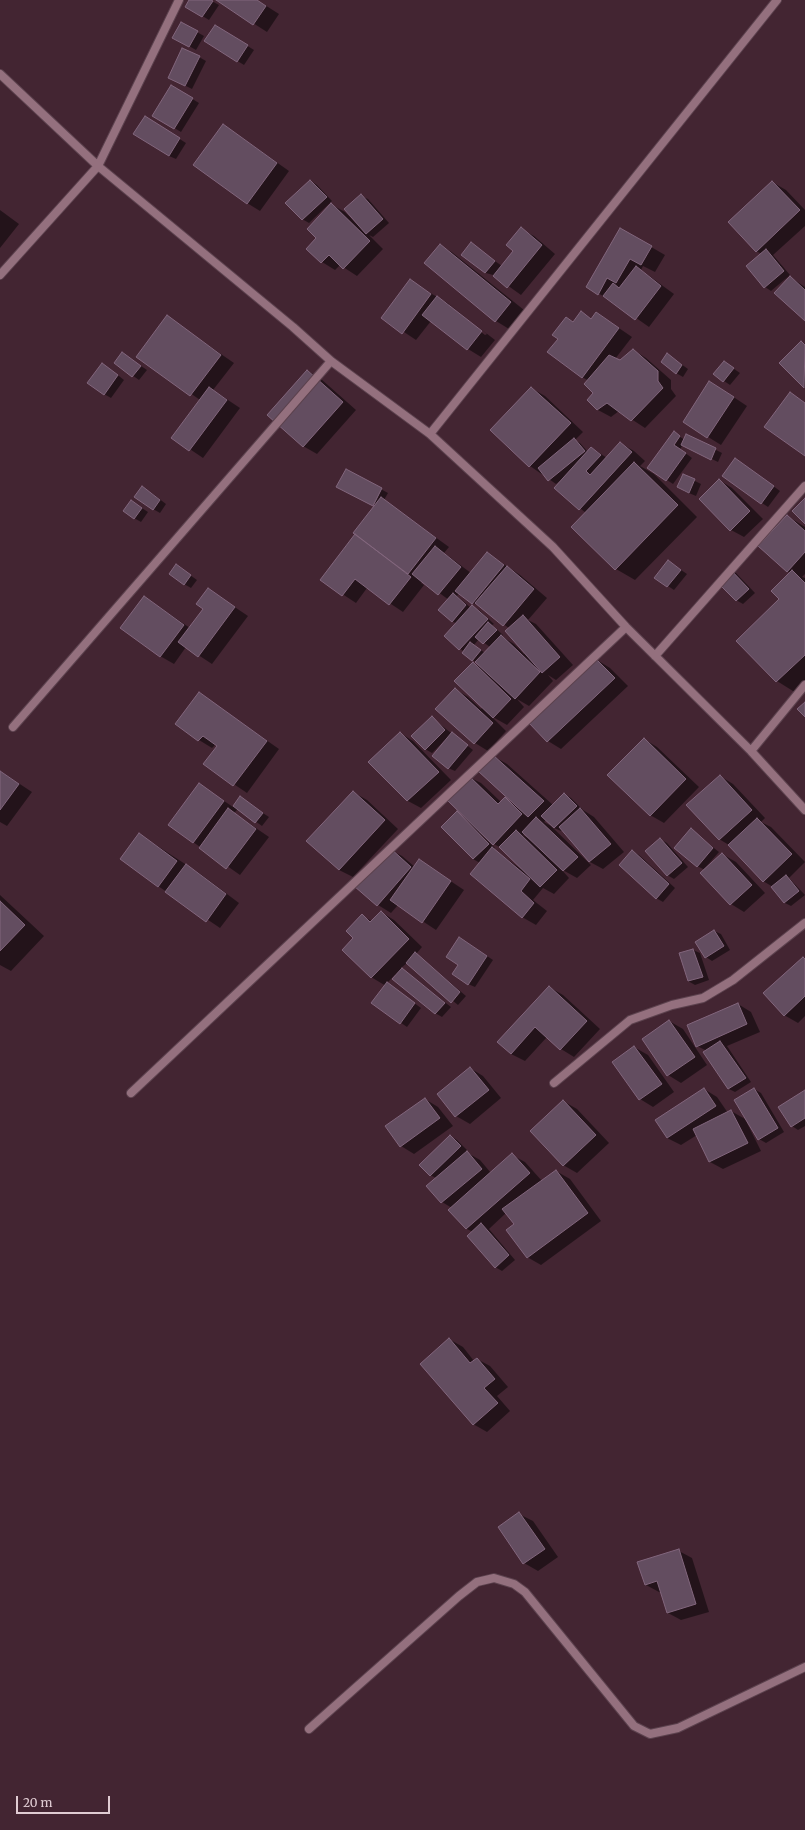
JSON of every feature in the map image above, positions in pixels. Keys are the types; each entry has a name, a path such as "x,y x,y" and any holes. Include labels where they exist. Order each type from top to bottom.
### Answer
{"street":[{"path":"0,275 98,166 178,0"},
{"path":"430,434 777,0"},
{"path":"0,74 98,166 293,327 331,361 430,434 553,547 626,628 751,751 805,810"},
{"path":"13,727 331,361"},
{"path":"655,656 805,486"},
{"path":"131,1093 626,628"},
{"path":"751,751 805,686"},
{"path":"554,1083 630,1020 672,1005 703,998 732,980 805,923"},
{"path":"309,1729 459,1596 477,1582 494,1578 514,1584 525,1592 634,1726 650,1734 678,1728 805,1667"}],"building":[{"path":"189,0 213,1 202,17 185,7"},
{"path":"216,0 257,0 266,6 253,25"},
{"path":"181,22 198,31 189,47 172,38"},
{"path":"215,25 248,45 237,62 204,41"},
{"path":"182,48 200,56 185,86 168,78"},
{"path":"171,85 193,98 174,129 152,116"},
{"path":"145,116 180,138 169,156 133,134"},
{"path":"223,124 277,163 247,204 193,165"},
{"path":"310,180 327,197 302,220 285,203"},
{"path":"772,181 800,210 756,252 728,222"},
{"path":"361,194 383,219 366,234 344,209"},
{"path":"331,203 370,241 343,269 329,255 321,263 306,249 316,238 307,229"},
{"path":"521,227 542,245 507,288 493,276 513,251 506,245"},
{"path":"620,228 652,246 641,265 630,259 616,283 607,278 598,295 586,287"},
{"path":"471,242 495,261 485,273 461,255"},
{"path":"440,244 511,302 495,322 424,263"},
{"path":"766,249 784,271 764,288 746,266"},
{"path":"636,266 661,286 635,320 603,296 613,283 619,288"},
{"path":"790,276 805,290 805,321 774,293"},
{"path":"410,279 431,294 402,334 381,318"},
{"path":"437,296 482,331 467,350 422,315"},
{"path":"581,311 591,319 596,312 619,328 582,378 547,352 558,339 552,335 566,317 573,322"},
{"path":"167,315 221,355 190,396 136,357"},
{"path":"801,341 805,345 804,388 779,363"},
{"path":"633,349 658,371 658,381 663,388 631,421 607,403 597,410 587,400 593,393 584,384 609,355 620,360"},
{"path":"122,352 141,366 132,377 114,363"},
{"path":"667,353 682,365 676,374 661,362"},
{"path":"724,361 734,368 723,382 713,374"},
{"path":"102,363 118,375 104,395 87,383"},
{"path":"307,370 343,402 303,447 267,415"},
{"path":"709,381 734,397 707,438 683,422"},
{"path":"209,387 227,400 189,451 171,438"},
{"path":"531,387 571,423 529,467 490,430"},
{"path":"790,392 805,403 805,456 764,427"},
{"path":"674,431 680,436 674,445 686,453 666,481 647,468"},
{"path":"686,434 716,448 711,460 681,445"},
{"path":"574,438 585,451 548,481 538,468"},
{"path":"620,442 632,452 579,510 554,488 591,447 601,455 586,471 590,475"},
{"path":"735,458 774,486 761,504 722,476"},
{"path":"634,462 678,505 615,570 571,527"},
{"path":"346,469 382,488 373,506 336,487"},
{"path":"683,474 695,479 689,493 677,487"},
{"path":"719,479 750,511 730,531 699,499"},
{"path":"142,486 160,500 153,510 134,497"},
{"path":"381,497 436,538 408,574 353,533"},
{"path":"805,498 805,524 792,511"},
{"path":"131,500 142,508 134,519 123,511"},
{"path":"787,515 805,531 805,552 787,572 758,546"},
{"path":"355,534 411,577 389,605 355,579 342,596 320,580"},
{"path":"435,546 461,567 438,595 412,574"},
{"path":"487,552 504,565 472,604 455,591"},
{"path":"668,560 681,570 667,587 654,578"},
{"path":"176,564 191,575 184,585 169,574"},
{"path":"507,566 534,589 503,626 475,603"},
{"path":"729,568 749,589 736,601 716,581"},
{"path":"792,570 805,583 805,655 776,682 736,641 779,599 771,591"},
{"path":"208,588 235,607 198,657 178,642 203,609 196,604"},
{"path":"453,593 466,605 452,622 438,610"},
{"path":"144,596 184,625 160,657 120,628"},
{"path":"472,605 488,619 459,650 444,636"},
{"path":"523,615 560,657 542,673 505,631"},
{"path":"488,622 497,630 483,644 475,637"},
{"path":"501,635 540,672 515,699 475,662"},
{"path":"470,642 481,650 472,661 462,653"},
{"path":"596,659 615,678 547,742 529,723"},
{"path":"473,662 511,699 493,718 454,681"},
{"path":"455,688 493,723 474,744 435,709"},
{"path":"199,692 267,741 233,786 203,764 217,746 203,736 198,741 175,724"},
{"path":"805,702 805,717 797,709"},
{"path":"432,716 445,730 425,750 411,736"},
{"path":"400,732 439,772 407,801 368,762"},
{"path":"452,732 468,745 448,769 432,756"},
{"path":"644,738 686,779 650,816 607,775"},
{"path":"493,755 544,801 528,817 478,771"},
{"path":"0,771 19,784 0,810"},
{"path":"467,774 498,804 505,797 522,814 493,845 445,798"},
{"path":"720,775 752,810 719,840 686,805"},
{"path":"199,783 224,801 193,843 168,825"},
{"path":"353,791 385,820 339,870 306,841"},
{"path":"564,793 577,806 554,828 541,816"},
{"path":"240,796 263,813 255,823 233,806"},
{"path":"228,808 256,829 226,869 199,848"},
{"path":"580,808 611,844 589,862 559,827"},
{"path":"457,811 489,844 473,859 441,827"},
{"path":"536,817 578,857 563,871 522,832"},
{"path":"757,818 792,854 763,882 728,845"},
{"path":"691,828 713,848 697,867 674,848"},
{"path":"516,830 557,870 540,887 499,847"},
{"path":"139,833 177,861 158,887 120,859"},
{"path":"660,838 682,863 667,876 645,851"},
{"path":"389,847 411,867 377,906 354,886"},
{"path":"492,847 530,879 521,891 534,903 522,918 470,874"},
{"path":"632,850 669,884 656,899 619,865"},
{"path":"722,853 752,885 730,905 700,873"},
{"path":"419,859 451,881 422,923 390,900"},
{"path":"186,864 226,894 206,922 165,892"},
{"path":"786,875 799,891 784,903 771,887"},
{"path":"0,901 25,925 0,951"},
{"path":"381,911 409,939 371,978 342,950 353,938 346,931 362,914 370,922"},
{"path":"714,930 724,946 705,958 695,942"},
{"path":"459,937 487,956 468,985 452,974 458,965 446,957"},
{"path":"693,949 703,977 688,981 679,953"},
{"path":"415,952 460,992 451,1003 406,963"},
{"path":"803,957 805,959 805,996 784,1016 763,993"},
{"path":"402,968 445,1003 435,1014 392,979"},
{"path":"387,982 415,1003 400,1024 371,1003"},
{"path":"549,986 587,1021 560,1050 535,1027 511,1054 497,1042"},
{"path":"738,1003 747,1024 696,1047 687,1025"},
{"path":"669,1020 695,1057 667,1076 642,1039"},
{"path":"720,1041 746,1078 728,1089 703,1052"},
{"path":"634,1046 662,1084 639,1100 612,1062"},
{"path":"470,1067 489,1090 455,1117 437,1094"},
{"path":"704,1088 716,1106 667,1138 655,1120"},
{"path":"754,1088 778,1128 758,1140 734,1100"},
{"path":"805,1090 805,1118 791,1127 778,1107"},
{"path":"425,1098 440,1118 400,1147 385,1126"},
{"path":"563,1100 596,1135 563,1166 530,1131"},
{"path":"731,1110 748,1143 709,1162 693,1129"},
{"path":"450,1135 461,1146 430,1176 419,1165"},
{"path":"467,1151 482,1169 441,1203 426,1186"},
{"path":"512,1153 530,1173 466,1229 448,1210"},
{"path":"556,1170 588,1213 527,1258 506,1230 514,1224 502,1209"},
{"path":"481,1223 509,1255 495,1268 467,1236"},
{"path":"449,1338 470,1363 477,1358 495,1379 484,1388 498,1403 473,1425 420,1364"},
{"path":"519,1512 545,1549 523,1564 498,1527"},
{"path":"679,1549 696,1604 667,1613 657,1581 645,1585 637,1562"}]}
